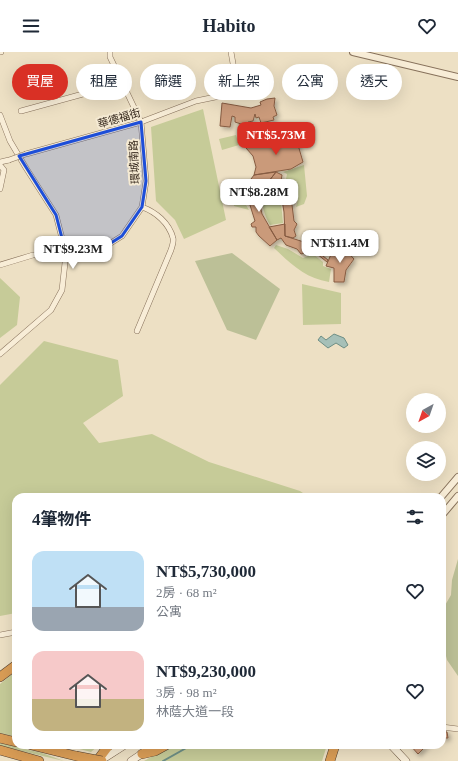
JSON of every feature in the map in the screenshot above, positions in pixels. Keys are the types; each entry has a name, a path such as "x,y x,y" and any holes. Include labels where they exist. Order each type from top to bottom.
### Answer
{"highway":[{"path":"0,677 12,668"},
{"path":"0,738 12,741"},
{"path":"47,749 101,761"},
{"path":"59,749 76,756"},
{"path":"97,761 106,749"},
{"path":"142,754 159,749"},
{"path":"330,761 334,749"},
{"path":"0,750 39,761"}],"main road":[{"path":"101,761 119,749"},
{"path":"130,761 149,749"},
{"path":"395,749 406,761"}],"street":[{"name":"環城南路","path":"110,52 110,58 113,64"},
{"path":"231,52 233,64"},
{"path":"353,52 458,77"},
{"path":"21,110 76,95"},
{"name":"華德福街","path":"0,162 141,122 204,99"},
{"name":"環城南路","path":"0,265 33,255 95,252 122,236 142,207 146,181 141,122 131,100"},
{"path":"0,115 10,141 56,215 66,254 62,290 51,310 0,354"},
{"path":"0,166 4,170 0,189"},
{"path":"138,331 171,250 173,238 164,222 154,212 142,207"},
{"path":"444,493 458,477"},
{"path":"446,510 458,496"},
{"path":"0,634 12,632"},
{"path":"446,728 458,729"}],"highlighted area":[{"path":"141,122 146,181 142,207 122,236 95,253 66,254 56,215 19,156"}],"green space":[{"path":"203,109 226,220 184,239 175,220 156,201 151,127"},
{"path":"236,135 239,145 222,150 219,139"},
{"path":"304,165 307,196 304,204 296,207 298,199 293,195 296,190 291,186 292,182 286,179 287,174 283,172"},
{"path":"268,182 281,202 283,223 270,225 265,215 262,190 263,184"},
{"path":"243,186 239,193 242,197 242,202 249,210 234,206 231,191"},
{"path":"276,245 288,249 303,258 308,256 309,251 323,262 323,266 331,269 329,282 320,280 299,270 274,248"},
{"path":"232,253 280,289 256,340 227,330 195,261"},
{"path":"0,278 20,297 17,325 0,338"},
{"path":"302,284 341,293 341,324 303,325"},
{"path":"44,341 118,360 123,396 83,423 99,443 152,434 209,462 303,493 12,493 12,614 0,616 0,385"},
{"path":"458,559 458,676 447,660 446,656 446,604 451,595 452,580"},
{"path":"12,674 12,736 0,733 0,684"},
{"path":"0,743 12,746 12,749 0,746"},
{"path":"13,749 25,749 64,761"},
{"path":"79,749 94,749 91,752"},
{"path":"165,749 326,749 322,761 144,761"}],"water":[{"path":"334,334 344,338 348,345 344,348 336,343 328,348 318,340 321,336 326,340"}],"building":[{"path":"275,98 274,106 277,115 273,117 274,120 261,123 259,117 256,118 255,114 253,121 248,122 247,126 235,122 235,117 232,116 230,127 220,126 222,103 251,108 261,105 260,102 265,100 274,100"},
{"path":"296,138 303,162 291,169 254,175 256,167 253,156 246,148 271,140"},
{"path":"276,172 282,175 281,181 287,183 286,189 290,190 289,197 294,200 292,205 294,221 297,224 294,230 296,236 293,238 285,236 282,200 269,181"},
{"path":"276,172 269,181 261,183 251,179 254,175"},
{"path":"251,179 261,183 260,205 262,214 277,240 270,246 256,232 256,227 252,227 251,224 255,221 249,202 245,201 246,197 250,197 250,193 246,191"},
{"path":"285,224 285,236 307,243 306,253 301,254 297,249 286,245 281,238 277,240 269,227"},
{"path":"307,243 328,260 327,262 307,246"},
{"path":"343,247 354,259 346,270 344,282 334,282 334,268 326,266 332,252"},
{"path":"414,749 423,749 418,754"}],"waterway":[{"path":"163,761 184,749"}]}
